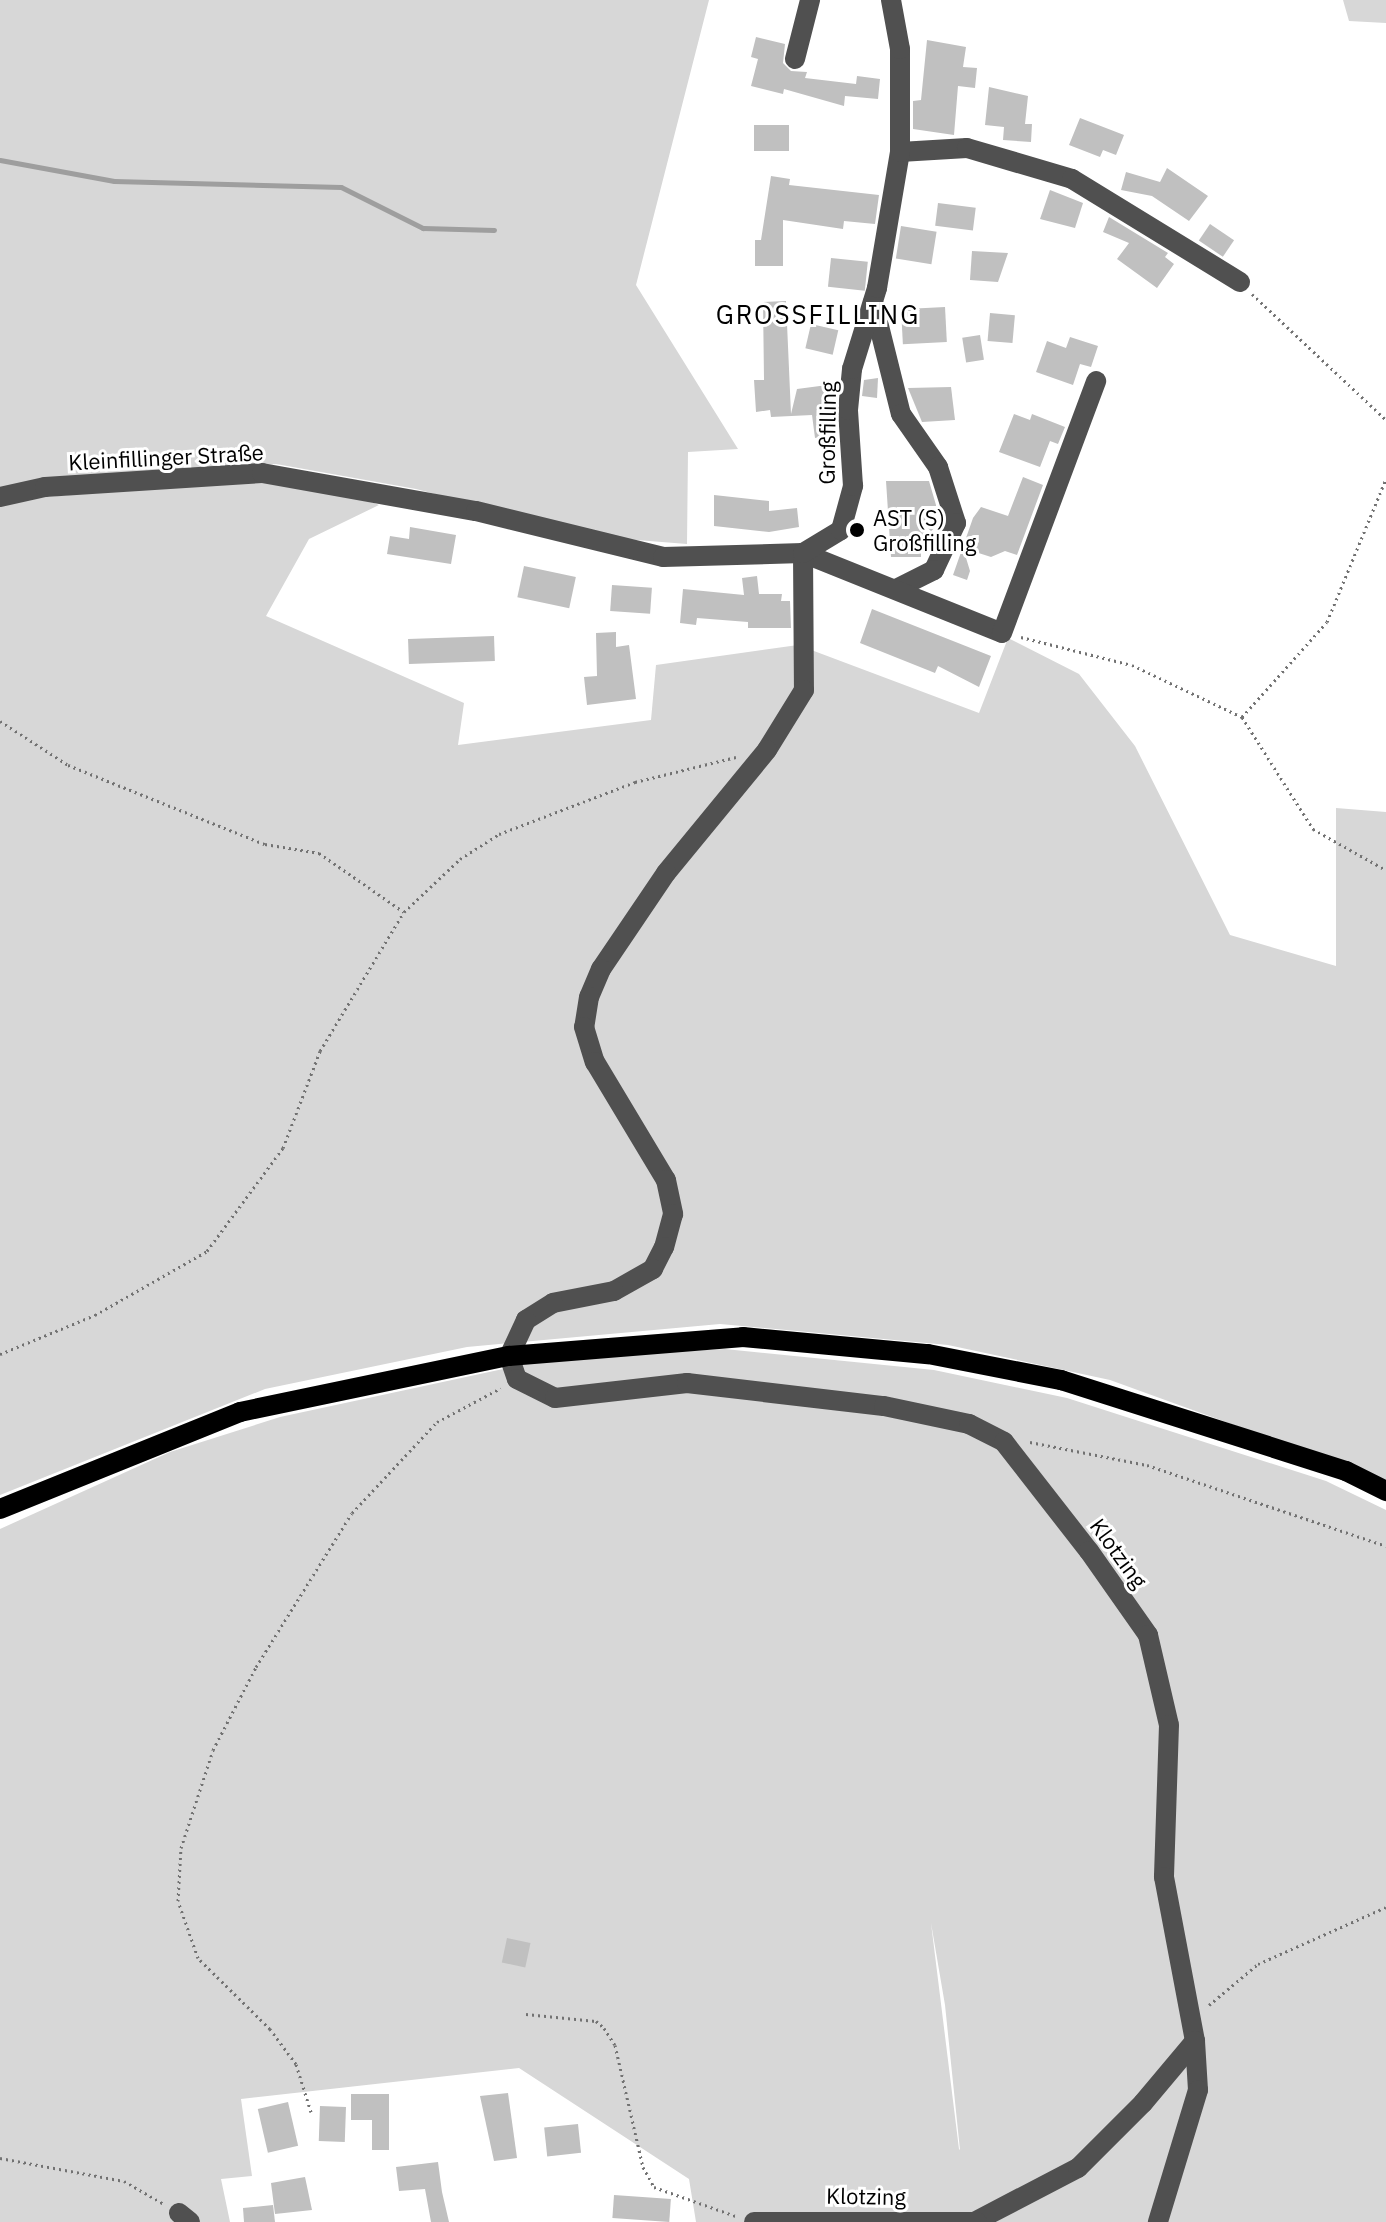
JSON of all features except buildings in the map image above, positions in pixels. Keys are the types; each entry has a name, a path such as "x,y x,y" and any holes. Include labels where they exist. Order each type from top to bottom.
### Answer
{"main road":[{"path":"0,1509 240,1412 509,1356 743,1337 928,1354 1061,1380 1155,1407 1346,1471 1386,1491"}],"street":[{"path":"795,59 810,0"},
{"name":"Großfilling","path":"803,553 841,530 853,486 848,410 852,369 873,301 900,152 900,49 891,0"},
{"path":"900,152 967,148 1072,179 1240,282"},
{"path":"873,301 901,414 938,467 956,523 934,570 898,588"},
{"path":"1002,633 1096,381"},
{"name":"Kleinfillinger Straße","path":"0,497 45,487 262,473 476,511"},
{"name":"Großfilling","path":"476,511 663,557 803,553 898,588 1002,633"},
{"path":"517,1379 509,1356 526,1320 553,1303 614,1291 653,1269 664,1247 673,1214 666,1180 595,1062 584,1027 589,997 601,969 666,873 767,750 804,690 803,553"},
{"name":"Klotzing","path":"517,1379 555,1398 687,1383 884,1406 969,1424 1004,1442 1148,1635 1169,1725 1164,1877 1193,2031 1198,2090 1158,2222"},
{"path":"976,2222 1078,2168 1143,2103 1193,2031"},
{"name":"Klotzing","path":"746,2220 976,2222"}],"path":[{"path":"1240,282 1386,420"},
{"path":"1242,717 1327,622 1386,479"},
{"path":"1002,633 1132,665 1242,717 1313,829 1386,870"},
{"path":"0,721 68,765 265,844 319,853 404,912"},
{"path":"0,1354 95,1315 207,1251 283,1148 320,1051 404,912 460,859 499,834 635,782 738,757"},
{"path":"311,2112 296,2064 270,2029 198,1958 178,1901 181,1848 213,1750 256,1667 352,1513 437,1422 517,1379"},
{"path":"1004,1442 1074,1447 1147,1465 1386,1546"},
{"path":"1193,2031 1258,1964 1386,1907"},
{"path":"526,2014 596,2021 604,2028 615,2045 643,2167 654,2187 746,2220"},
{"path":"0,2158 124,2181 185,2218"}],"shaded area":[{"path":"0,0 709,0 636,285 738,449 688,452 687,544 599,537 416,489 276,464 85,478 0,494"},
{"path":"1343,0 1386,0 1386,23 1349,21"},
{"path":"254,479 334,486 379,505 309,539 266,616 464,703 458,745 651,720 656,665 798,645 979,713 1008,638 1079,674 1135,746 1230,935 1336,966 1336,808 1386,812 1386,1480 1110,1380 948,1345 720,1324 467,1347 265,1389 0,1495 0,501"},
{"path":"725,1349 934,1370 1067,1398 1326,1481 1386,1510 1386,2222 696,2222 689,2179 519,2068 241,2099 252,2176 221,2179 230,2222 0,2222 0,1529 170,1452 280,1417 554,1358","holes":["931,1923 945,2005 960,2150"]}],"waterway":[{"path":"0,160 114,181 341,187 423,228 494,230"}],"place":[{"name":"AST (S) Großfilling","path":"857,530"}],"district":[{"name":"GROSSFILLING","path":"818,315"}]}
